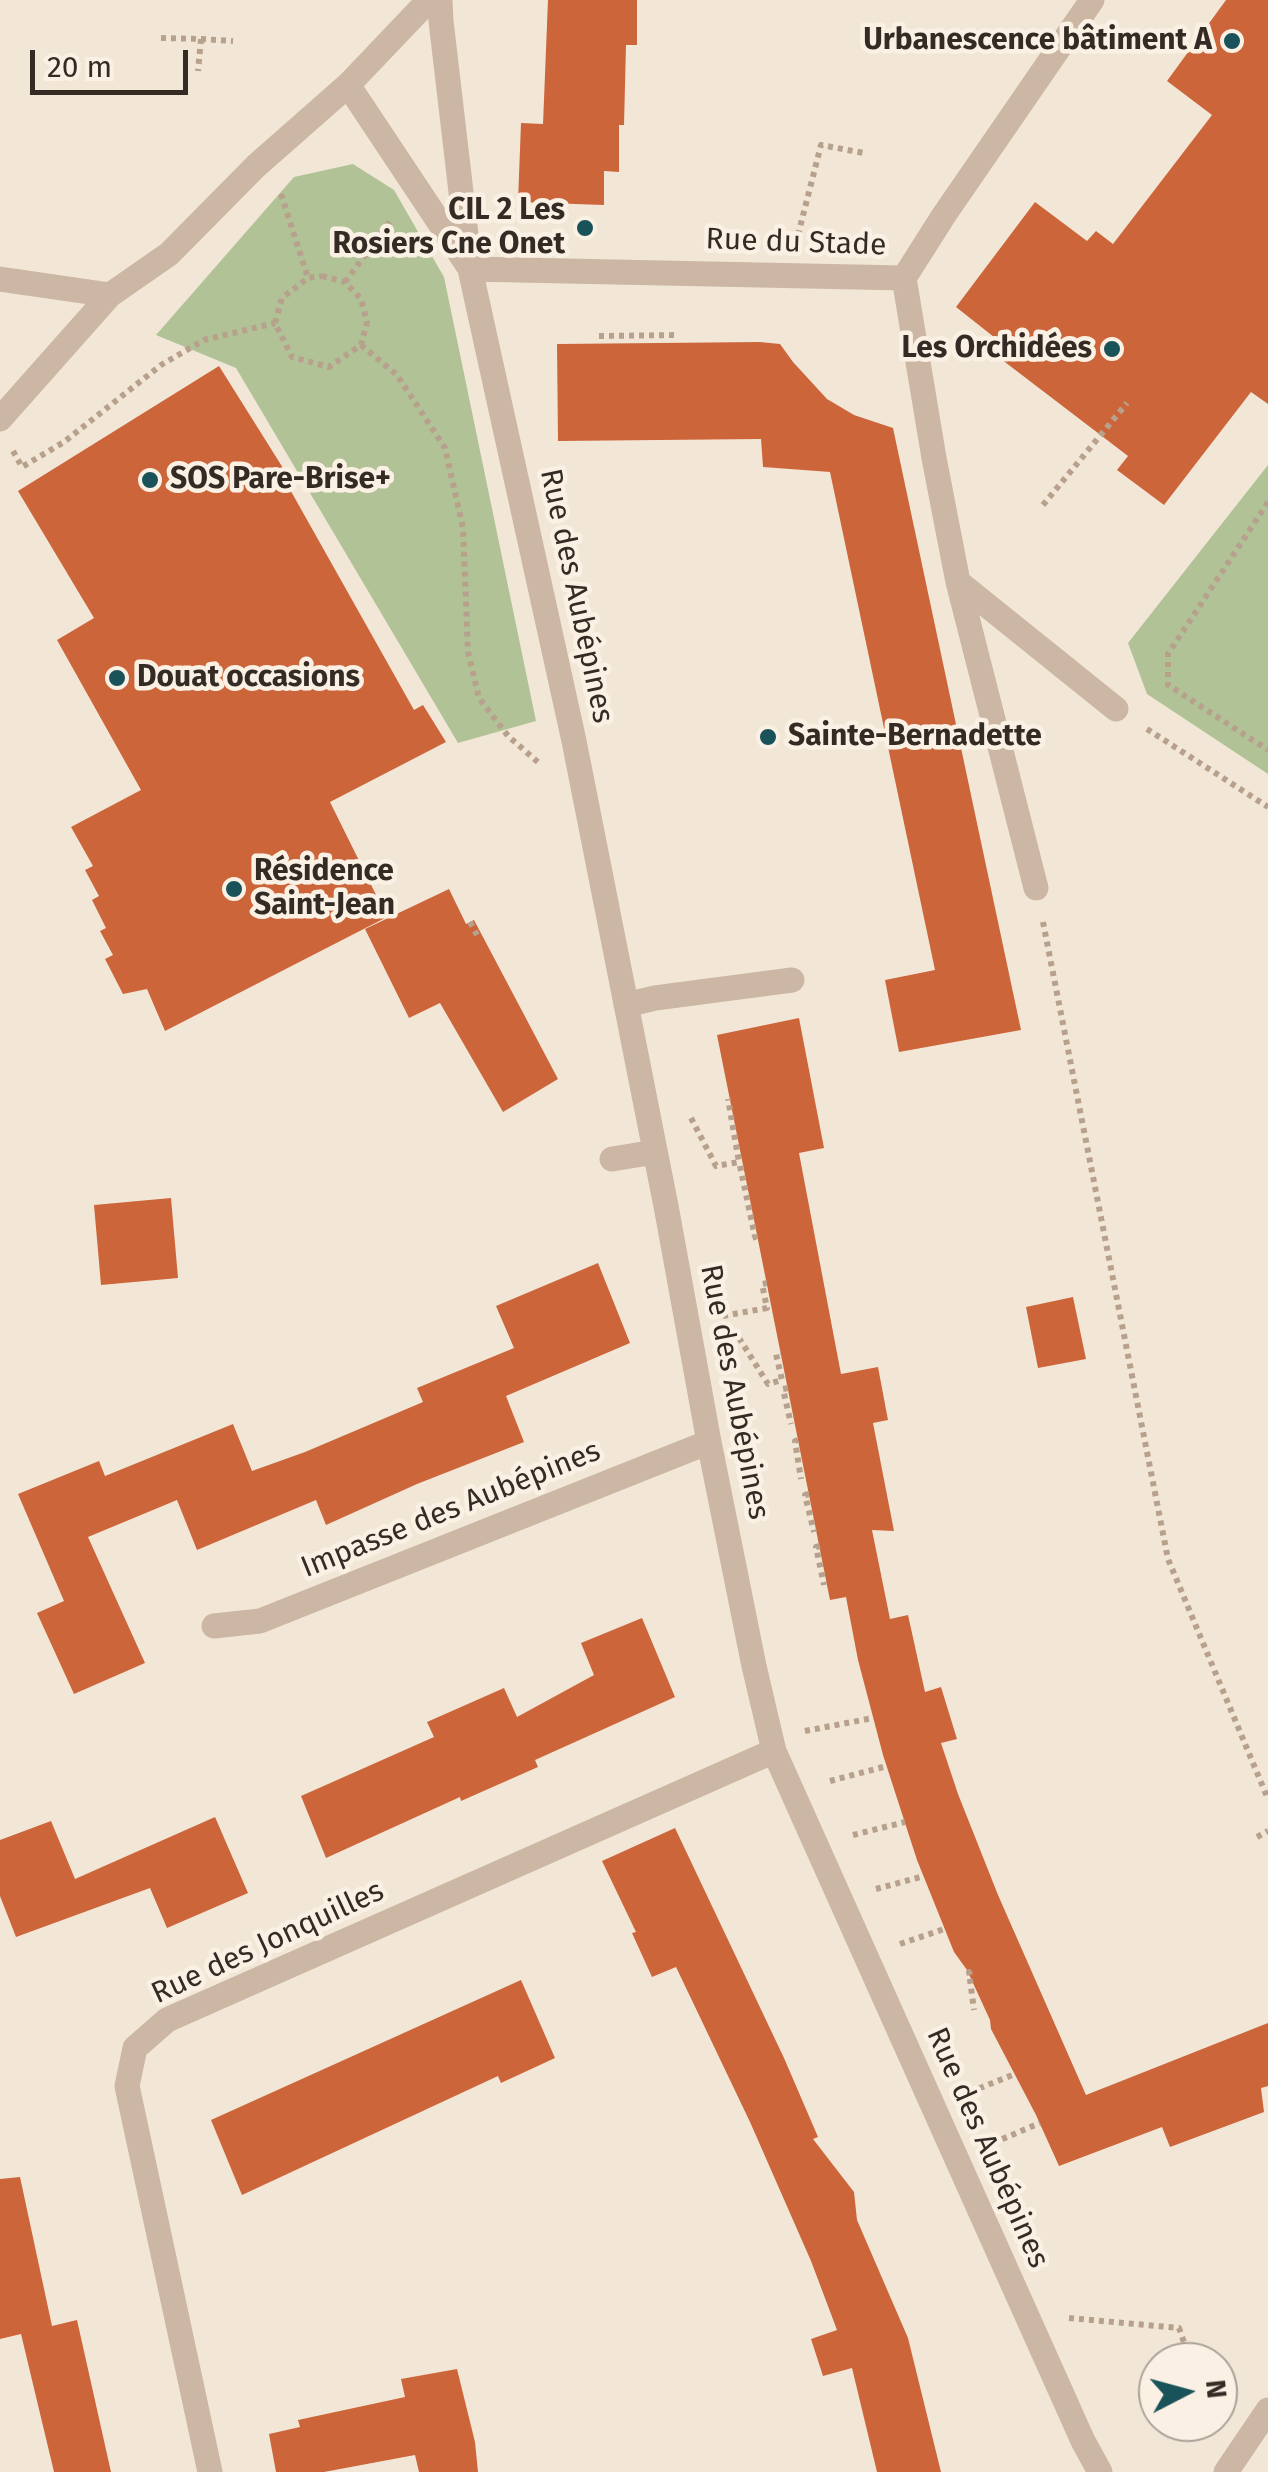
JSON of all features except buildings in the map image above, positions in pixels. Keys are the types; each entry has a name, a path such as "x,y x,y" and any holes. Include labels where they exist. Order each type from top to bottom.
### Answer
{"street":[{"path":"0,419 110,295 169,254 256,166 348,85 429,0"},
{"name":"Rue des Aubépines","path":"440,0 470,269 574,741 709,1442 774,1751 1100,2472"},
{"name":"Rue du Stade","path":"470,269 904,278 1092,0"},
{"name":"Rue des Aubépines","path":"348,85 470,269"},
{"path":"904,278 958,582 1036,888"},
{"path":"0,279 110,295"},
{"path":"958,582 1116,709"},
{"path":"626,1005 792,980"},
{"path":"612,1159 655,1152"},
{"name":"Impasse des Aubépines","path":"214,1626 260,1621 709,1442"},
{"name":"Rue des Jonquilles","path":"210,2472 127,2086 136,2048 168,2020 774,1751"},
{"path":"1226,2472 1268,2410"}],"path":[{"path":"162,38 232,41"},
{"path":"198,72 201,39"},
{"path":"798,235 822,145 864,153"},
{"path":"282,195 308,278"},
{"path":"344,282 397,212"},
{"path":"322,276 344,282 361,299 367,322 361,345 329,367 292,357 276,323 282,298 308,278 322,276"},
{"path":"12,448 22,467 64,442 161,365 204,340 276,323"},
{"path":"599,336 650,339 678,335"},
{"path":"361,345 397,375 445,448 463,528 468,652 478,698 508,736 540,764"},
{"path":"1043,505 1127,404"},
{"path":"1268,502 1168,654 1168,685 1268,750"},
{"path":"1116,709 1268,807"},
{"path":"1036,888 1168,1559 1268,1799"},
{"path":"470,922 477,935"},
{"path":"728,1099 752,1214 752,1235"},
{"path":"691,1116 716,1166 740,1162"},
{"path":"717,1317 767,1308 762,1284 767,1283"},
{"path":"739,1338 768,1384 782,1380 776,1354 781,1353"},
{"path":"788,1388 783,1389 791,1424"},
{"path":"798,1440 795,1442 802,1479"},
{"path":"809,1494 805,1495 814,1532"},
{"path":"820,1546 816,1547 824,1586"},
{"path":"802,1732 873,1718"},
{"path":"824,1782 887,1766"},
{"path":"847,1837 905,1822"},
{"path":"1257,1837 1268,1832"},
{"path":"870,1891 924,1876"},
{"path":"894,1946 947,1928"},
{"path":"970,1975 969,1972 974,2010"},
{"path":"963,2094 1016,2074"},
{"path":"987,2146 1040,2123"},
{"path":"1058,2317 1179,2328 1184,2342"}],"green space":[{"path":"353,164 394,190 444,277 536,721 458,743 236,368 156,335 294,177"},
{"path":"1268,465 1268,774 1147,694 1128,643"}],"place":[{"name":"Urbanescence bâtiment A","path":"1232,41"},
{"name":"CIL 2 Les Rosiers Cne Onet","path":"585,228"},
{"name":"Les Orchidées","path":"1112,349"},
{"name":"SOS Pare-Brise+","path":"150,480"},
{"name":"Douat occasions","path":"117,678"},
{"name":"Sainte-Bernadette","path":"768,737"},
{"name":"Résidence Saint-Jean","path":"234,889"}]}
